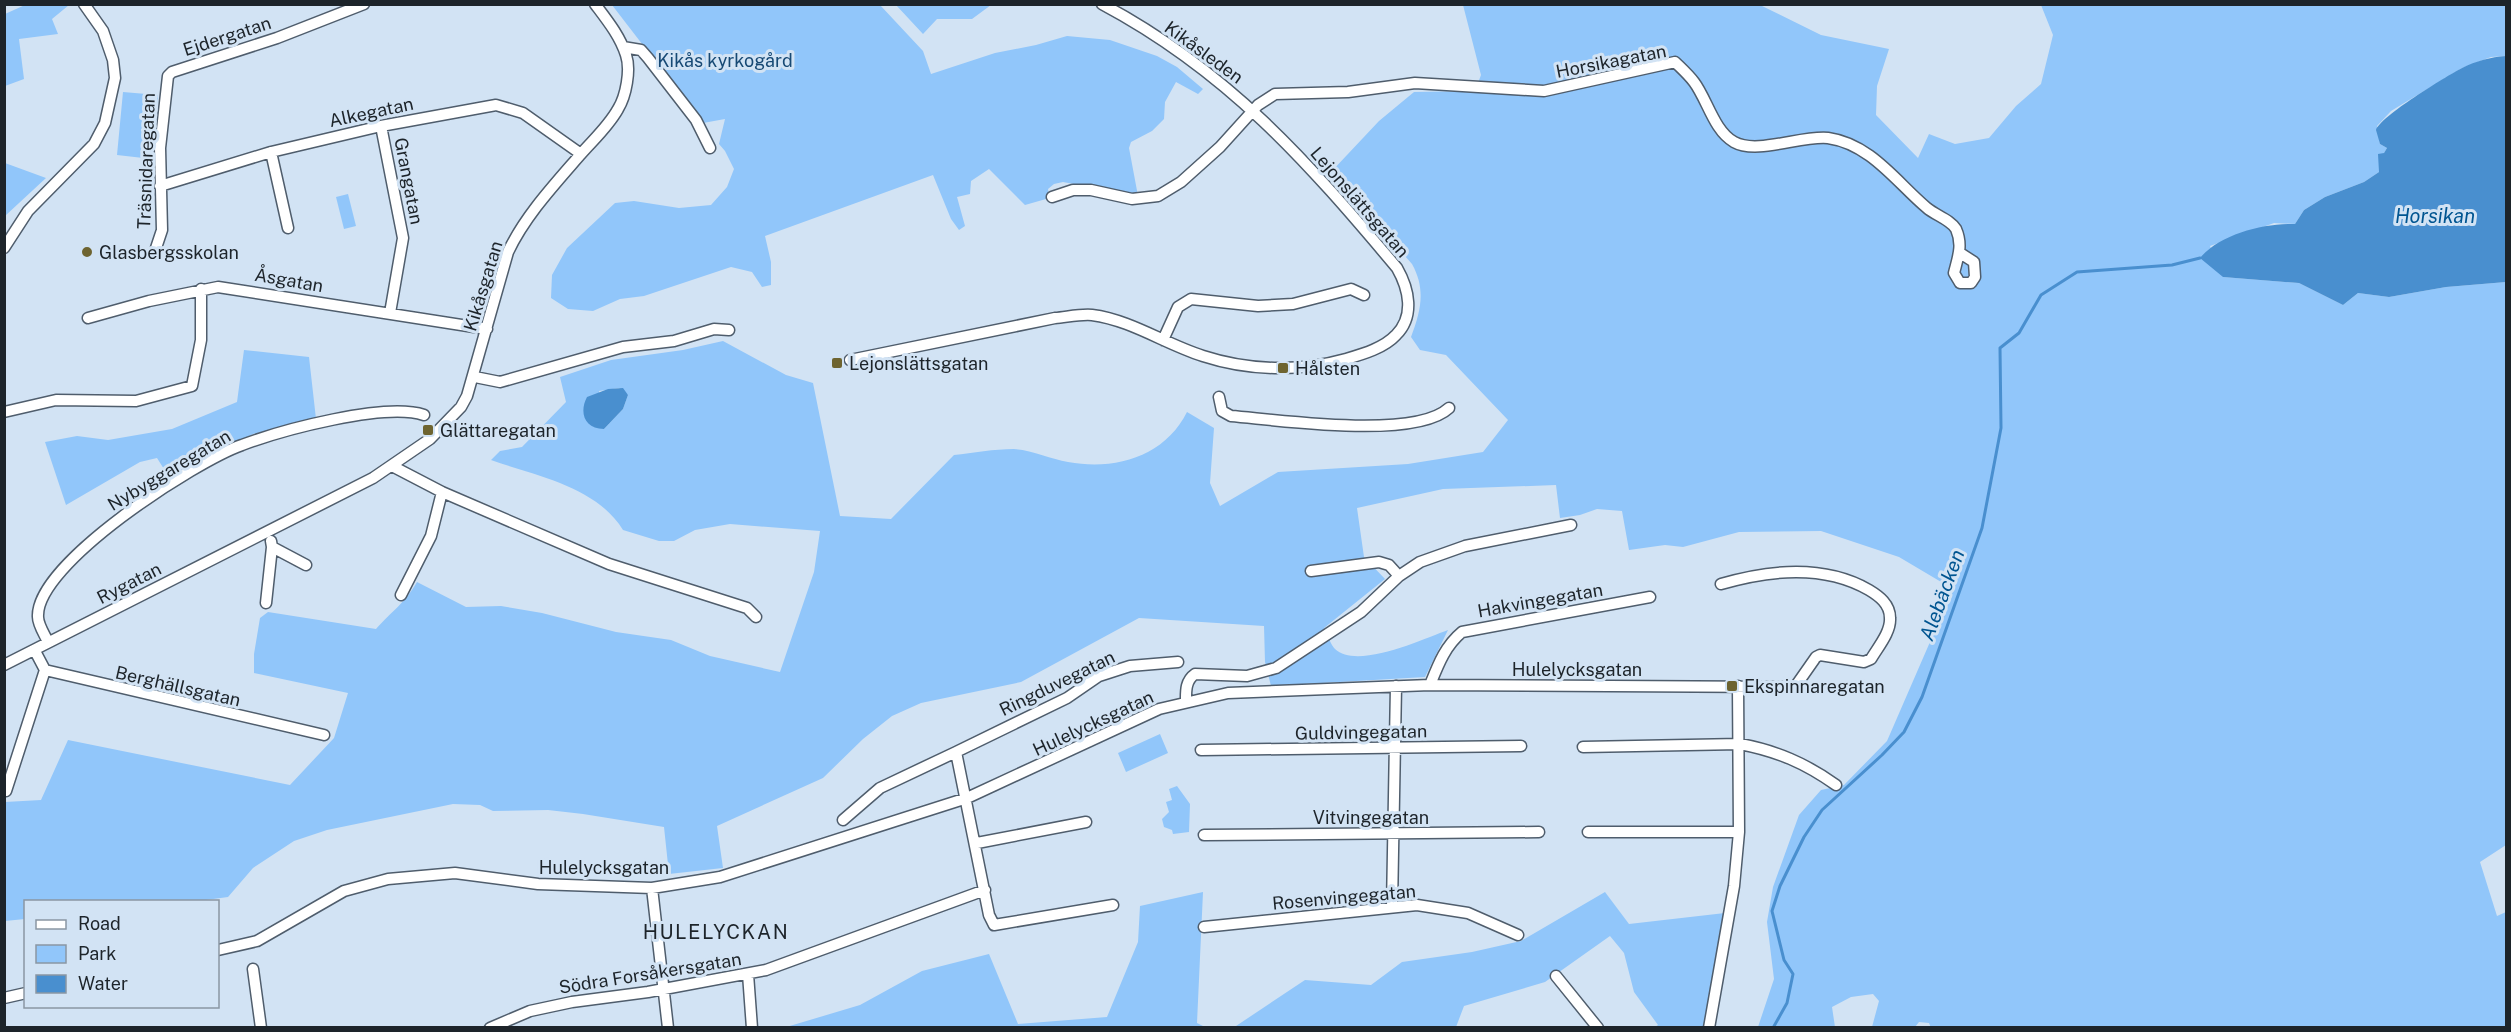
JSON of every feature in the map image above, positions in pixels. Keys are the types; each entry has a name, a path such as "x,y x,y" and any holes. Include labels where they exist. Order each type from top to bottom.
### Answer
{"street":[{"path":"4,248 28,211 94,144 105,123 115,78 113,60 103,31 84,4"},
{"name":"Ejdergatan","path":"168,76 178,69 277,38 364,4"},
{"path":"595,4 615,30 623,47 641,50 648,58 696,120 710,148"},
{"name":"Kikåsleden","path":"1102,4 1186,57 1254,110"},
{"name":"Kikåsgatan","path":"392,466 430,439 461,407 475,377 508,252 516,235 580,154 607,126 620,107 627,79 627,57 623,47"},
{"name":"Horsikagatan","path":"1254,110 1275,94 1348,92 1392,85 1455,84 1544,91 1675,62 1694,81 1722,131 1733,141 1742,145 1765,145 1828,138 1850,144 1870,155 1929,210 1955,226 1962,244 1959,253"},
{"name":"Träsnidaregatan","path":"156,248 162,230 160,148 168,76"},
{"name":"Alkegatan","path":"160,186 271,152 381,126 499,105 523,113 580,154"},
{"path":"1052,197 1073,190 1091,190 1132,199 1158,196 1181,182 1220,147 1254,110"},
{"name":"Lejonslättsgatan","path":"850,360 1055,318 1090,315 1126,324 1201,356 1228,363 1283,368 1327,364 1352,357 1388,342 1404,323 1408,292 1397,268 1308,165 1254,110"},
{"name":"Grangatan","path":"381,126 403,238 390,313"},
{"path":"271,152 288,228"},
{"path":"4,412 56,400 136,401 192,386 201,340 201,289"},
{"name":"Åsgatan","path":"87,318 201,289 243,289 487,329"},
{"path":"1163,340 1178,307 1191,299 1258,306 1293,304 1351,289 1364,295"},
{"path":"475,377 500,382 623,347 674,341 714,329 729,330"},
{"path":"1219,397 1222,411 1231,416 1315,424 1363,426 1417,423 1437,418 1449,408"},
{"name":"Nybyggaregatan","path":"48,642 38,618 39,612 53,583 75,554 111,525 177,480 240,445 288,431 382,413 411,410 424,415"},
{"path":"392,466 442,492 609,564 747,608 756,617"},
{"name":"Rygatan","path":"4,665 270,531 392,466"},
{"path":"401,595 431,536 442,492"},
{"path":"1186,702 1186,687 1190,678 1195,674 1247,676 1276,668 1361,612 1399,576 1420,562 1465,546 1571,525"},
{"path":"266,603 272,547 270,531"},
{"path":"272,547 306,564"},
{"path":"1311,571 1379,562 1389,565 1399,576"},
{"name":"Hulelycksgatan","path":"219,950 257,941 344,891 388,879 430,873 455,873 538,884 652,888 720,877 967,798 1047,763 1125,723 1159,709 1228,693 1430,685 1795,687 1802,681 1816,657 1820,655 1852,661 1871,659 1891,619 1889,609 1879,596 1860,584 1819,573 1774,572 1721,584"},
{"name":"Hakvingegatan","path":"1430,685 1441,658 1454,639 1462,632 1650,597"},
{"path":"6,791 45,670 35,651"},
{"name":"Ringduvegatan","path":"843,820 880,788 1067,698 1100,676 1130,666 1178,662"},
{"name":"Berghällsgatan","path":"45,670 324,735"},
{"path":"1392,907 1396,686"},
{"path":"1709,1028 1734,886 1739,832 1738,686"},
{"path":"1583,747 1740,744 1765,748 1806,764 1836,785"},
{"name":"Guldvingegatan","path":"1201,750 1521,746"},
{"path":"956,752 994,925 1113,905"},
{"path":"977,843 1086,822"},
{"name":"Vitvingegatan","path":"1204,835 1539,832"},
{"path":"1588,832 1739,832"},
{"path":"652,888 668,1028"},
{"name":"Södra Forsåkersgatan","path":"490,1028 530,1011 748,974 809,955 985,890"},
{"name":"Rosenvingegatan","path":"1204,927 1392,907 1445,908 1489,921 1518,935"},
{"path":"253,969 261,1028"},
{"path":"748,974 752,1028"},
{"path":"1556,976 1598,1028"},
{"path":"4,998 24,993"}],"green space":[{"path":"25,5 69,5 52,19 58,34 19,39 24,79 5,86 5,14"},
{"name":"Kikås kyrkogård","path":"612,5 880,5 923,51 931,74 995,53 1067,36 1110,40 1157,56 1177,67 1203,89 1198,94 1176,82 1165,102 1164,119 1152,131 1131,142 1129,148 1138,196 1063,182 1054,184 1048,189 1049,196 1046,199 1025,205 989,169 971,181 970,194 957,197 965,226 959,230 951,219 933,175 765,236 771,262 771,285 762,287 752,272 731,267 644,296 620,299 593,311 568,309 551,298 552,275 567,248 615,203 634,201 679,208 711,205 727,187 734,169 719,144 725,119 703,123"},
{"path":"896,5 991,5 972,19 937,19 923,34"},
{"path":"1463,5 1760,5 1821,35 1889,49 1877,86 1876,115 1918,158 1929,134 1955,144 1989,138 2016,106 2041,84 2053,35 2041,5 2506,5 2506,56 2491,57 2462,68 2391,111 2377,126 2380,144 2387,148 2380,160 2379,172 2364,182 2325,197 2304,210 2295,224 2274,223 2210,246 2223,277 2299,283 2343,305 2358,293 2389,297 2446,287 2506,282 2506,845 2480,862 2497,916 2506,912 2506,1027 1931,1028 1929,1023 1919,1022 1915,1027 1872,1027 1879,1001 1873,994 1851,997 1832,1007 1835,1027 1758,1027 1774,979 1767,922 1773,887 1799,815 1821,790 1844,785 1887,741 1953,589 1899,557 1821,531 1739,532 1683,547 1665,545 1629,550 1622,511 1597,509 1580,515 1560,518 1556,485 1443,489 1357,508 1364,557 1385,579 1324,628 1335,649 1345,655 1358,656 1390,651 1448,630 1425,677 1271,686 1265,662 1264,626 1139,618 1021,682 921,703 892,716 863,739 823,778 717,826 723,868 669,874 664,827 548,810 493,811 480,805 453,804 327,830 294,841 253,868 228,897 206,900 24,900 24,919 5,921 5,802 41,800 68,740 290,785 334,738 348,693 254,673 254,654 260,618 268,612 376,629 403,601 417,582 466,607 501,606 542,613 616,632 671,640 710,656 780,672 814,572 820,531 730,524 695,530 674,541 659,541 623,530 597,503 564,484 491,460 500,451 522,447 566,402 560,377 611,360 683,350 723,341 786,375 813,383 840,516 891,519 954,455 1014,449 1068,462 1104,464 1121,462 1152,450 1166,440 1178,427 1187,412 1214,428 1210,483 1220,506 1278,472 1408,464 1483,452 1508,420 1446,355 1420,350 1411,337 1420,300 1419,282 1412,264 1331,172 1379,121 1414,92 1475,91 1481,75","holes":["619,388 628,395 623,409 604,429 599,391"]},
{"path":"123,92 158,95 152,159 117,155"},
{"path":"5,163 46,178 5,216"},
{"path":"348,194 356,226 344,229 336,197"},
{"path":"244,350 309,357 316,419 253,434 169,477 157,458 140,462 66,505 45,442 77,436 108,440 172,429 237,402"},
{"path":"1160,734 1168,753 1126,772 1118,753"},
{"path":"1177,786 1190,804 1189,832 1173,834 1172,830 1164,827 1162,819 1169,812 1166,802 1172,800 1169,789"},
{"path":"1203,892 1197,1023 1205,1027 783,1028 860,1005 922,971 989,954 1018,1024 1107,1017 1138,942 1140,906"},
{"path":"1605,892 1629,924 1725,913 1710,1027 1655,1027 1658,1025 1634,992 1624,953 1610,936 1545,982 1464,1006 1456,1027 1233,1028 1305,980 1371,985 1402,962 1472,952 1521,941"}],"water":[{"name":"Horsikan","path":"2506,56 2506,282 2446,287 2389,297 2358,293 2343,305 2299,283 2223,277 2200,258 2219,242 2231,236 2257,228 2295,224 2304,210 2325,197 2364,182 2379,172 2378,154 2384,153 2387,148 2380,144 2376,130 2389,116 2414,97 2462,68 2495,57"},
{"path":"623,388 628,395 623,409 604,429 588,423 583,408 587,397 608,389"}],"waterway":[{"name":"Alebäcken","path":"1773,1028 1787,1003 1793,974 1784,960 1772,911 1780,886 1804,837 1822,810 1904,732 1922,697 1982,528 2001,428 2000,348 2019,333 2041,295 2077,272 2172,265 2200,258"}],"place":[{"name":"Glasbergsskolan","path":"87,252"},
{"name":"Lejonslättsgatan","path":"837,363"},
{"name":"Hålsten","path":"1283,368"},
{"name":"Glättaregatan","path":"428,430"},
{"name":"Ekspinnaregatan","path":"1732,686"}],"district":[{"name":"HULELYCKAN","path":"716,932"}]}
